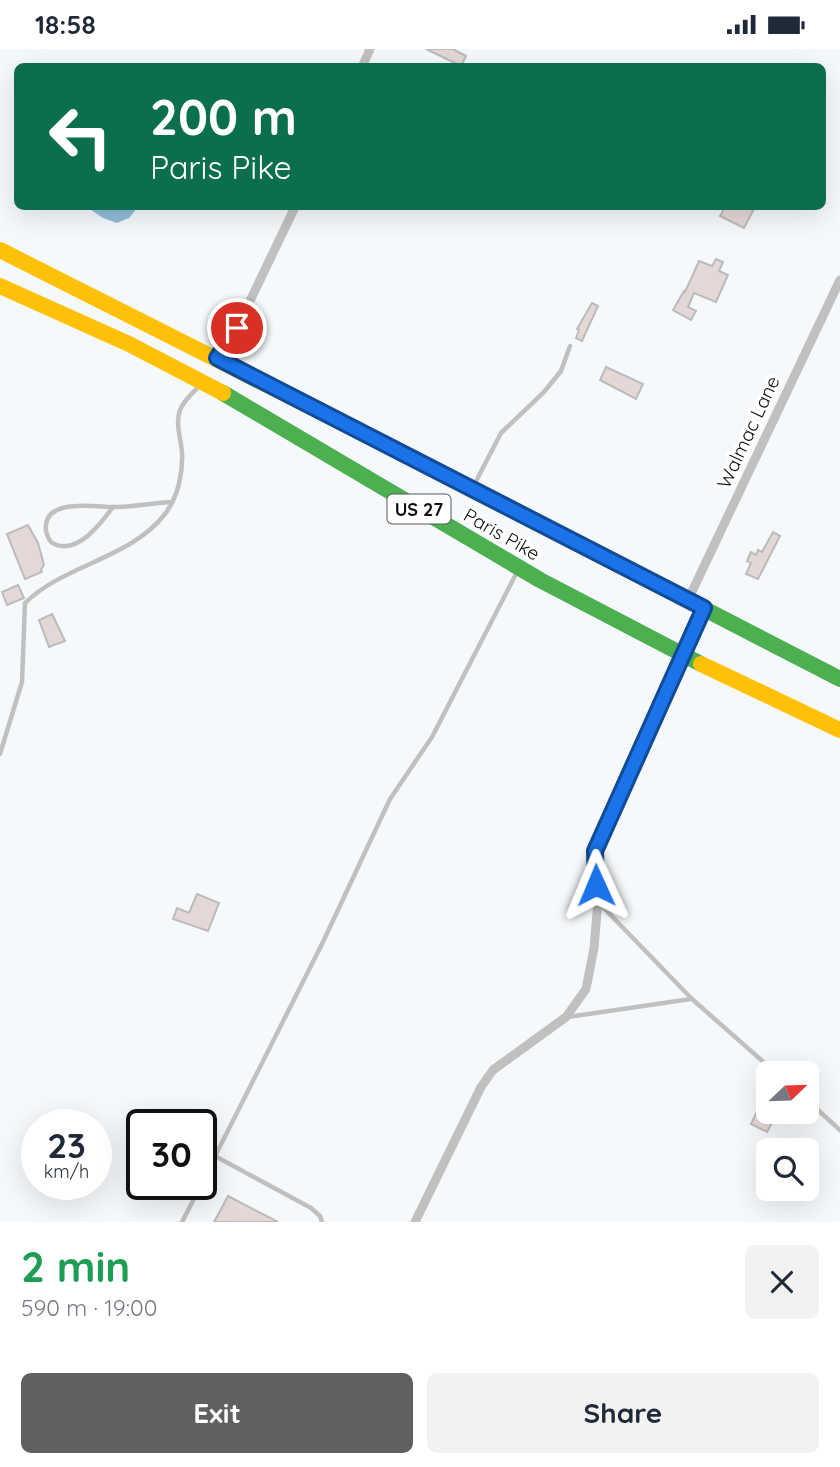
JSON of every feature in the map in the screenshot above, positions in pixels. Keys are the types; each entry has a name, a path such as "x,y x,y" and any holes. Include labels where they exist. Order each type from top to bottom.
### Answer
{"highway":[{"name":"Paris Pike","path":"0,250 217,358 840,679"},
{"name":"Paris Pike","path":"0,286 204,382 519,568 744,687 840,730"},
{"path":"204,382 217,358"}],"street":[{"path":"217,358 237,328 294,210"},
{"name":"Walmac Lane","path":"688,600 840,280"},
{"path":"415,1222 481,1087 493,1070 566,1017 586,989 594,948 598,901 595,851 704,608"}],"lane":[{"path":"472,489 501,433 544,392 561,371 570,346"},
{"path":"0,754 22,682 25,603 58,580 141,537 164,515 173,502 181,473 182,452 178,420 180,410 184,401 204,382"},
{"path":"113,507 85,538 61,545 50,541 46,525 49,518 64,507 81,504 113,507 173,502"},
{"path":"217,1152 390,799 432,737 519,568"},
{"path":"598,901 692,999 762,1061"},
{"path":"566,1017 692,999"},
{"path":"819,1111 840,1130"},
{"path":"217,1157 311,1208 320,1216 322,1222"},
{"path":"181,1222 193,1200"}],"water":[{"path":"91,210 136,210 129,218 117,223"}],"building":[{"path":"426,49 453,49 466,56 462,63 455,63"},
{"path":"723,210 753,210 744,228 720,216"},
{"path":"716,259 723,262 719,271 728,275 716,302 694,293 688,307 696,311 691,320 673,310 685,292 699,261 712,266"},
{"path":"592,303 598,306 582,341 576,338 577,329"},
{"path":"606,367 643,384 636,399 600,380"},
{"path":"28,525 38,543 44,565 42,572 25,579 7,534"},
{"path":"773,532 780,536 758,579 746,574 751,563 747,561 751,552 756,555 758,550 762,552"},
{"path":"18,585 24,598 7,605 2,592"},
{"path":"52,614 65,641 49,647 39,620"},
{"path":"197,894 219,903 208,931 173,919 177,908 189,913"},
{"path":"756,1113 756,1124 771,1124 767,1132 751,1124"},
{"path":"228,1196 278,1222 214,1222"}],"traffic: fast":[{"path":"223,393 540,580 701,664"},
{"path":"416,460 840,679"}],"traffic: slow":[{"path":"0,250 416,460"},
{"path":"0,286 129,344 223,393"},
{"path":"701,664 840,730"}],"route":[{"path":"237,328 217,358 704,608 595,851 596,885"}]}
